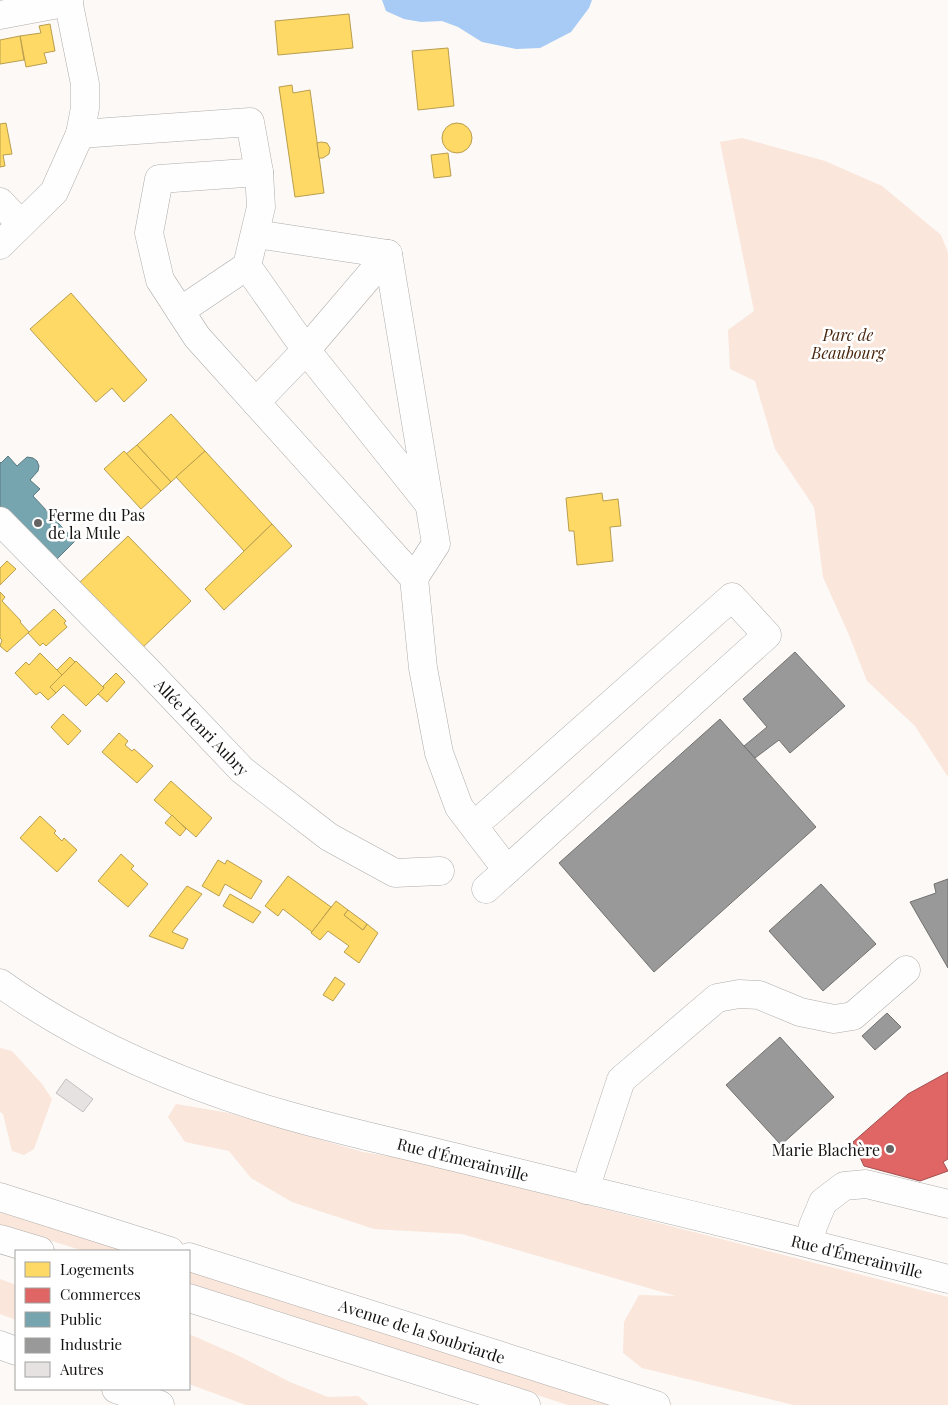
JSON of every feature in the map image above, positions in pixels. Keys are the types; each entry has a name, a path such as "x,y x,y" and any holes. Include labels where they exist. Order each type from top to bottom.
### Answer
{"street":[{"path":"0,14 68,1 85,84 85,108 80,134 54,192 0,245"},
{"path":"80,134 250,122 259,172 261,207 247,266 180,311"},
{"path":"259,172 159,179 149,234 160,280 197,337 414,578 423,668 439,753 458,807 507,870"},
{"path":"0,202 22,224"},
{"path":"256,234 388,254"},
{"path":"256,402 306,350 388,254"},
{"path":"388,254 436,544 414,578"},
{"path":"247,266 306,350 430,505"},
{"name":"Allée Henri Aubry","path":"0,521 146,669 242,770 329,837 395,873 440,871"},
{"path":"486,815 732,597 767,635 486,889"},
{"path":"586,1190 621,1080 717,998 739,994 759,995 800,1012 834,1019 853,1016 906,970"},
{"name":"Rue d'Émerainville","path":"0,983 25,1001 70,1028 131,1058 234,1099 287,1115 948,1279"},
{"path":"809,1243 813,1226 823,1202 844,1186 866,1184 948,1204"},
{"path":"0,1197 167,1250"},
{"path":"0,1239 37,1250"},
{"name":"Avenue de la Soubriarde","path":"190,1257 656,1405"},
{"path":"190,1298 526,1405"},
{"path":"0,1345 15,1351"},
{"path":"119,1390 160,1405"}],"green space":[{"name":"Parc de Beaubourg","path":"742,138 825,161 882,186 941,235 948,253 948,777 915,726 867,681 823,577 814,507 775,449 755,381 730,369 728,330 754,311 720,142"},
{"path":"0,1048 12,1051 42,1084 52,1099 34,1149 24,1155 12,1151 3,1114 0,1112"},
{"path":"176,1104 229,1113 363,1152 416,1161 948,1297 948,1405 794,1405 642,1368 623,1353 624,1322 639,1295 676,1296 462,1234 374,1229 292,1202 251,1178 229,1151 185,1142 168,1117"},
{"path":"0,1212 124,1250 81,1250 0,1225"},
{"path":"190,1271 613,1405 568,1405 190,1284"},
{"path":"0,1279 15,1285 15,1320 0,1314"},
{"path":"190,1334 237,1355 290,1382 328,1397 358,1396 369,1405 246,1405 190,1384"}],"water":[{"path":"382,0 592,0 589,8 571,32 540,48 516,49 482,42 458,27 442,21 421,22 404,19 386,11"}],"building: Logements":[{"path":"349,14 353,48 278,55 275,21"},
{"path":"50,24 55,51 44,53 47,63 26,67 20,36 41,33 39,26"},
{"path":"20,36 24,60 0,64 0,40"},
{"path":"448,48 454,106 418,110 412,51"},
{"path":"292,85 293,93 310,90 324,193 295,197 279,87"},
{"path":"6,123 12,154 3,155 5,166 0,167 0,124"},
{"path":"457,123 468,127 472,138 468,149 457,153 446,149 442,138 446,127"},
{"path":"317,143 327,143 330,148 329,154 319,158"},
{"path":"448,153 451,176 434,178 431,155"},
{"path":"71,293 147,380 124,402 112,388 96,402 30,329"},
{"path":"171,414 205,451 171,482 137,445"},
{"path":"137,445 171,482 161,491 126,454"},
{"path":"124,451 161,491 141,509 104,469"},
{"path":"205,451 272,524 244,551 176,477"},
{"path":"602,493 603,501 618,499 621,526 610,527 613,561 577,565 574,531 569,531 566,498"},
{"path":"272,524 292,546 224,610 205,589"},
{"path":"128,536 191,601 139,651 76,586"},
{"path":"7,561 16,569 0,585 0,568"},
{"path":"0,592 5,597 2,601 29,632 7,652 0,646 2,640 0,638"},
{"path":"54,609 66,621 64,623 67,627 46,646 43,643 40,646 28,633"},
{"path":"40,653 62,675 50,687 56,693 48,700 40,692 36,695 15,673 26,662 29,665"},
{"path":"70,657 75,662 62,675 57,670"},
{"path":"76,661 104,688 86,706 64,685 56,693 50,687"},
{"path":"116,673 125,682 107,702 98,694"},
{"path":"63,714 81,731 68,745 51,727"},
{"path":"119,733 128,741 125,745 132,751 134,749 153,766 137,783 102,752"},
{"path":"171,781 212,818 196,837 154,800"},
{"path":"172,815 186,829 180,836 165,823"},
{"path":"40,816 56,831 54,833 62,841 64,838 77,850 57,872 20,838"},
{"path":"121,854 134,866 131,869 148,884 128,907 98,881"},
{"path":"218,860 225,864 227,860 262,881 251,899 225,884 219,896 202,886"},
{"path":"288,876 331,907 312,932 283,909 278,916 265,906"},
{"path":"187,886 202,894 172,932 188,939 183,949 149,936"},
{"path":"230,894 261,912 253,923 223,906"},
{"path":"336,901 348,910 344,915 363,930 367,924 378,933 359,963 344,952 349,946 328,931 320,940 311,933"},
{"path":"348,910 367,924 363,930 344,915"},
{"path":"335,977 345,984 333,1001 323,995"}],"building: Commerces":[{"path":"948,1072 948,1159 943,1162 948,1171 920,1181 864,1166 853,1142 908,1094"}],"building: Public":[{"name":"Ferme du Pas de la Mule","path":"8,456 17,466 27,457 37,461 38,471 30,480 40,489 33,496 75,541 54,562 0,506 0,462"}],"building: Industrie":[{"path":"795,652 845,706 790,753 779,740 755,758 744,746 767,727 743,699"},
{"path":"720,719 816,827 654,972 559,863"},
{"path":"948,879 948,968 910,902 936,893 934,884"},
{"path":"821,884 876,944 823,991 769,931"},
{"path":"887,1013 901,1027 875,1050 862,1036"},
{"path":"780,1037 834,1097 781,1145 726,1085"}],"building: Autres":[{"path":"66,1079 93,1099 83,1112 56,1093"}],"place":[{"name":"Ferme du Pas de la Mule","path":"38,523"},
{"name":"Marie Blachère","path":"890,1149"}]}
